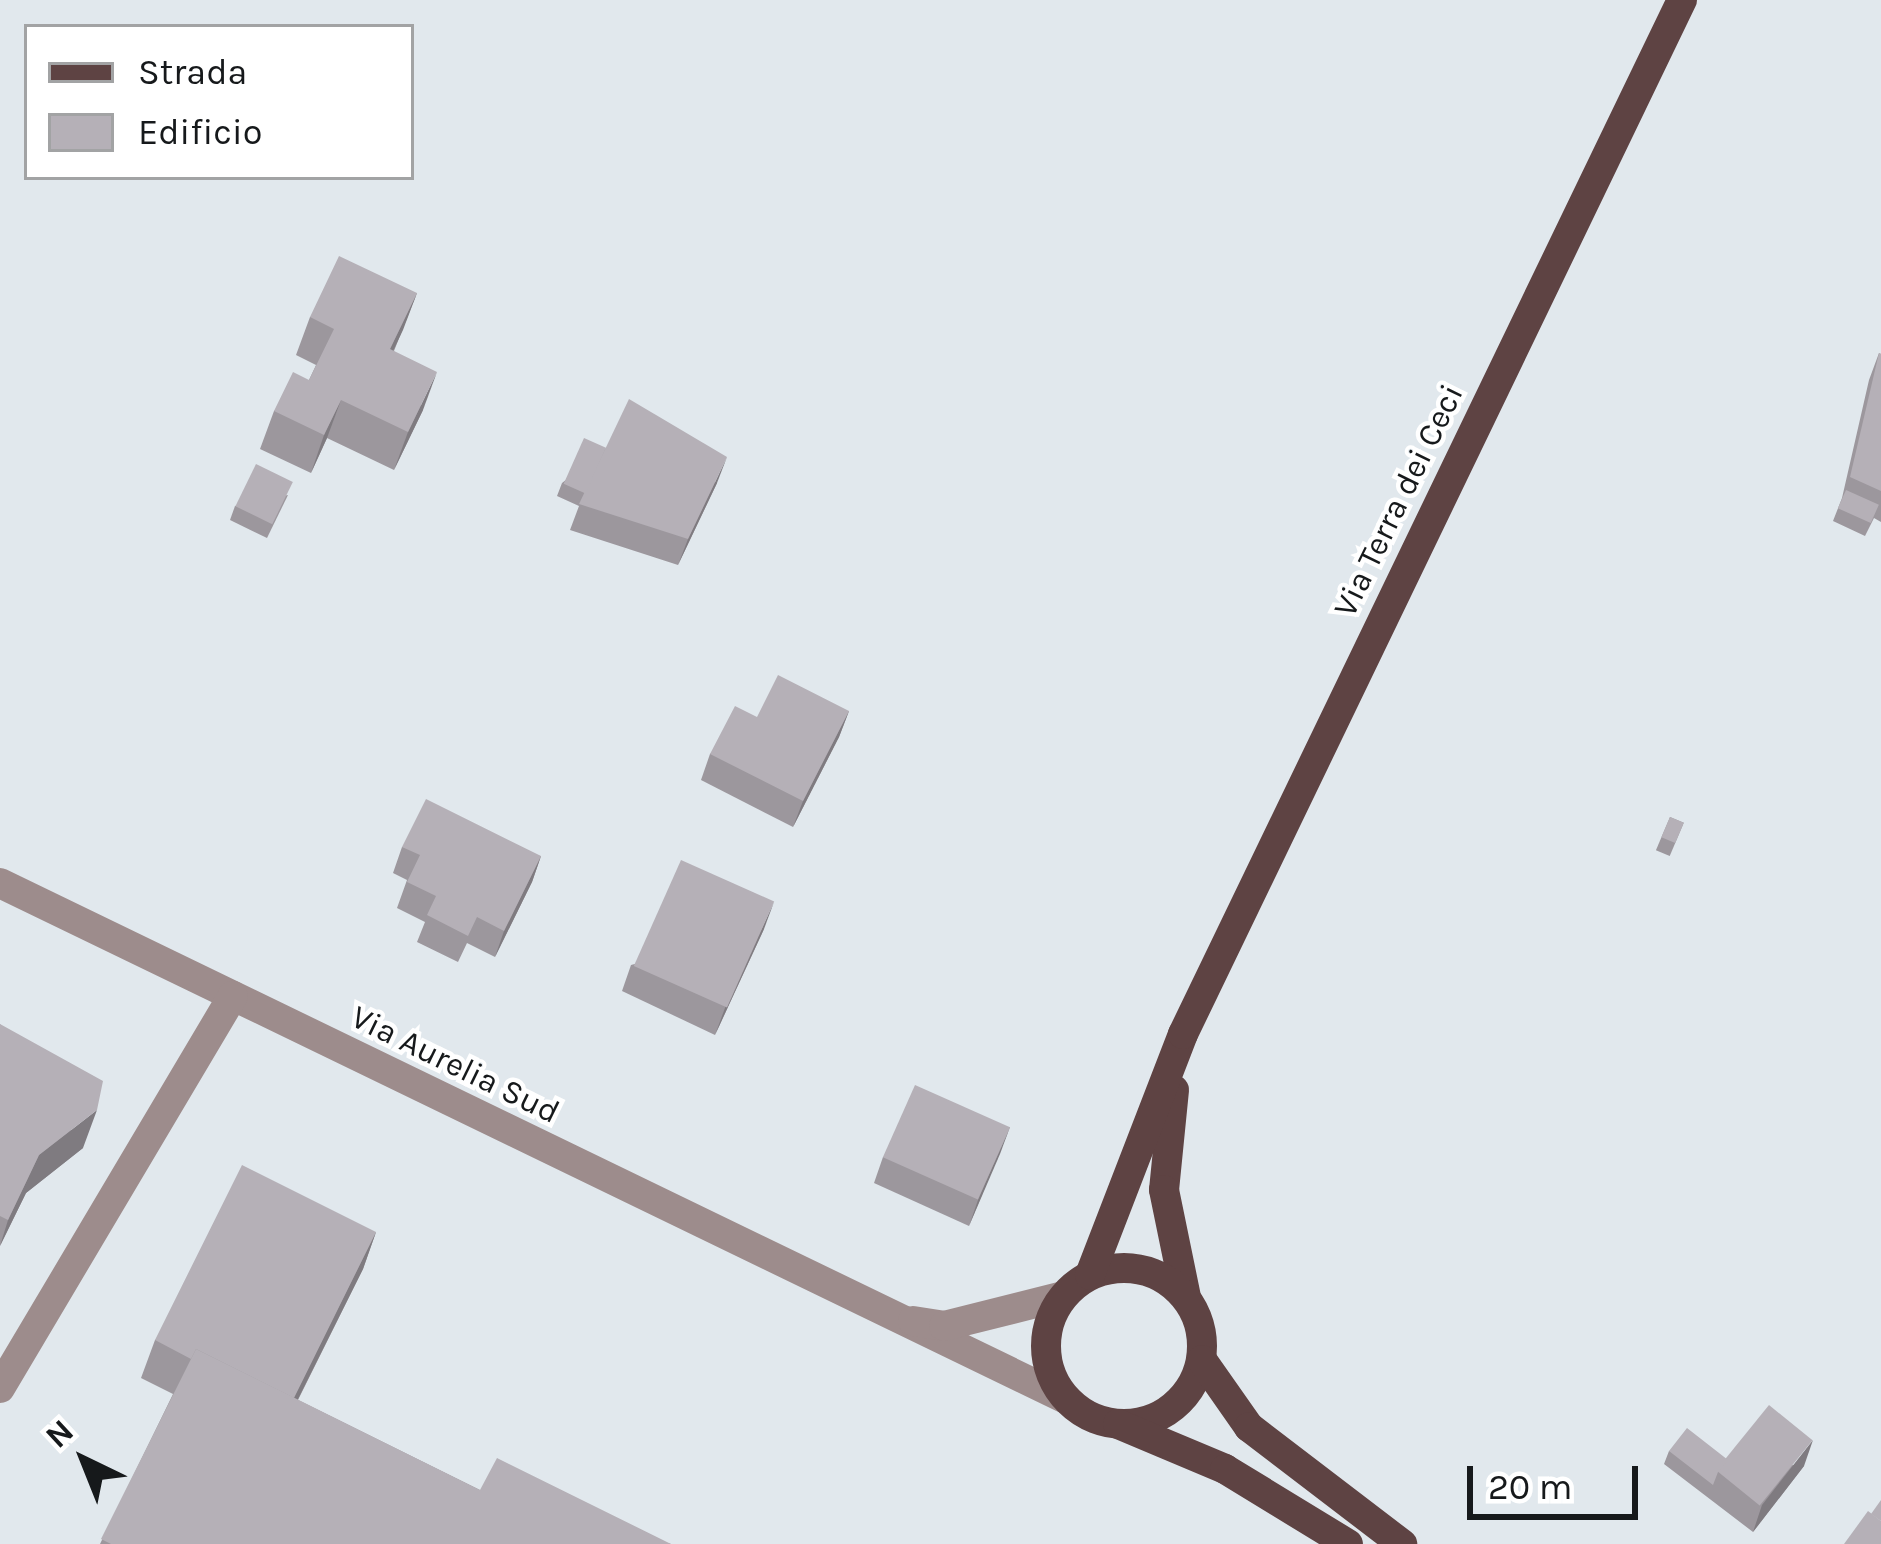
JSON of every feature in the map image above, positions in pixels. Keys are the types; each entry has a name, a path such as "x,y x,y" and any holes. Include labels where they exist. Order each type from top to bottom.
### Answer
{"main road":[{"name":"Via Terra dei Ceci","path":"1184,1034 1682,0"},
{"path":"1184,1034 1090,1275 1142,1270 1186,1297"},
{"path":"1184,1034 1164,1190 1202,1360 1250,1427 1402,1544"},
{"name":"Via Aurelia Sud","path":"1064,1296 1090,1275"},
{"path":"1064,1296 1046,1336 1064,1398"},
{"path":"1118,1424 1180,1401 1202,1360"},
{"name":"Via Aurelia Sud","path":"1064,1398 1226,1468 1348,1544"}],"street":[{"name":"Via Aurelia Sud","path":"0,883 877,1316 1064,1398"},
{"path":"0,1388 233,996"},
{"name":"Via Aurelia Sud","path":"877,1316 944,1326 1064,1296"}],"building":[{"path":"339,256 417,293 390,349 437,372 408,432 341,400 324,435 274,411 293,372 309,380 334,329 310,317"},
{"path":"1881,354 1881,491 1850,477"},
{"path":"629,399 727,457 688,539 579,504"},
{"path":"584,438 606,448 586,493 564,484"},
{"path":"256,464 293,482 272,524 235,506"},
{"path":"1846,490 1879,505 1871,523 1838,508"},
{"path":"778,675 849,711 803,801 710,754 735,706 757,717"},
{"path":"426,799 541,856 504,931 477,917 468,936 427,915 436,896 407,882 420,855 402,847"},
{"path":"1670,817 1684,823 1675,843 1661,837"},
{"path":"681,860 774,901 727,1007 634,966"},
{"path":"0,1024 103,1081 97,1110 39,1155 8,1220 0,1216"},
{"path":"915,1085 1010,1127 978,1199 883,1157"},
{"path":"242,1165 376,1232 294,1398 196,1349 191,1359 155,1340"},
{"path":"196,1349 480,1490 497,1458 671,1544 111,1544 101,1539"},
{"path":"1769,1405 1813,1440 1760,1506 1716,1470"},
{"path":"1687,1428 1728,1460 1713,1485 1669,1451"},
{"path":"1881,1500 1881,1521 1871,1514"},
{"path":"1868,1511 1881,1521 1881,1544 1844,1544"}]}
